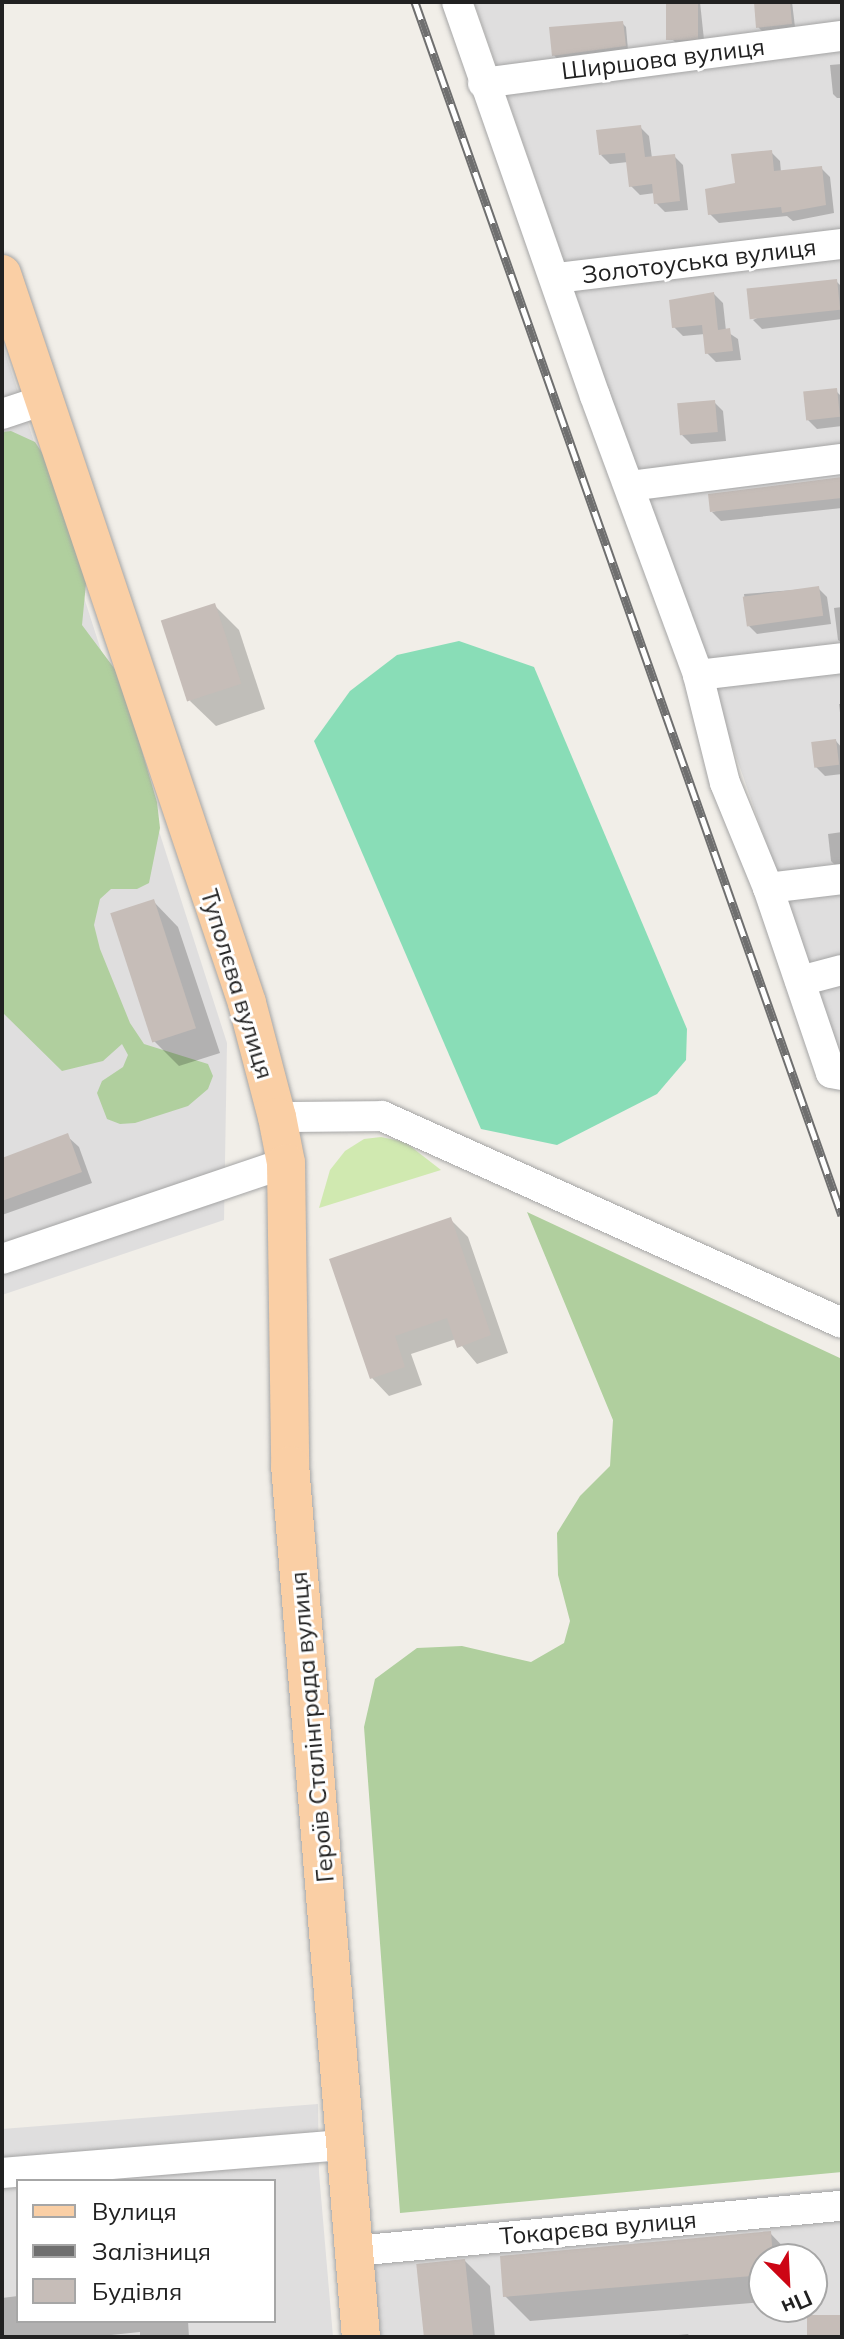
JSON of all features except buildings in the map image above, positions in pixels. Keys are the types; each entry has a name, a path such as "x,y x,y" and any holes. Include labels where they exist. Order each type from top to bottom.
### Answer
{"main road":[{"name":"Туполєва вулиця","path":"2,274 247,1003 277,1117"},
{"name":"Героїв Сталінграда вулиця","path":"277,1117 286,1163 290,1465 361,2337"}],"street":[{"path":"457,2 595,396 698,675 725,783 768,888 836,1074"},
{"name":"Ширшова вулиця","path":"483,83 842,36"},
{"name":"Золотоуська вулиця","path":"556,278 842,244"},
{"path":"2,414 44,400"},
{"path":"630,486 842,459"},
{"path":"698,675 842,658"},
{"path":"768,888 842,879"},
{"path":"800,981 842,970"},
{"path":"277,1117 382,1116 842,1323"},
{"path":"2,1259 286,1163"},
{"path":"2,2173 346,2145"},
{"name":"Токарєва вулиця","path":"354,2251 842,2206"}],"shaded area":[{"path":"474,2 842,2 842,1061"},
{"path":"2,342 227,1043 224,1220 2,1295"},
{"path":"318,2104 319,2173 333,2337 2,2337 2,2129"},
{"path":"842,2188 842,2337 372,2337 364,2232"}],"green space":[{"path":"11,431 35,442 64,486 87,573 82,625 120,676 157,802 160,828 149,883 137,889 111,889 100,899 94,925 100,949 130,1023 144,1044 208,1064 213,1076 208,1089 188,1106 135,1123 120,1124 107,1119 97,1093 102,1081 123,1067 128,1055 122,1044 103,1061 62,1071 2,1012 2,432"},
{"path":"459,641 534,667 687,1029 686,1060 657,1094 557,1145 481,1129 314,741 350,691 397,655"},
{"path":"381,1137 405,1142 441,1170 319,1208 330,1170 345,1151 364,1139"},
{"path":"527,1212 842,1359 842,2172 400,2213 364,1727 375,1679 417,1648 462,1646 531,1662 564,1643 570,1621 558,1575 557,1533 580,1496 610,1466 613,1420"}],"railway":[{"path":"415,2 842,1215"}]}
